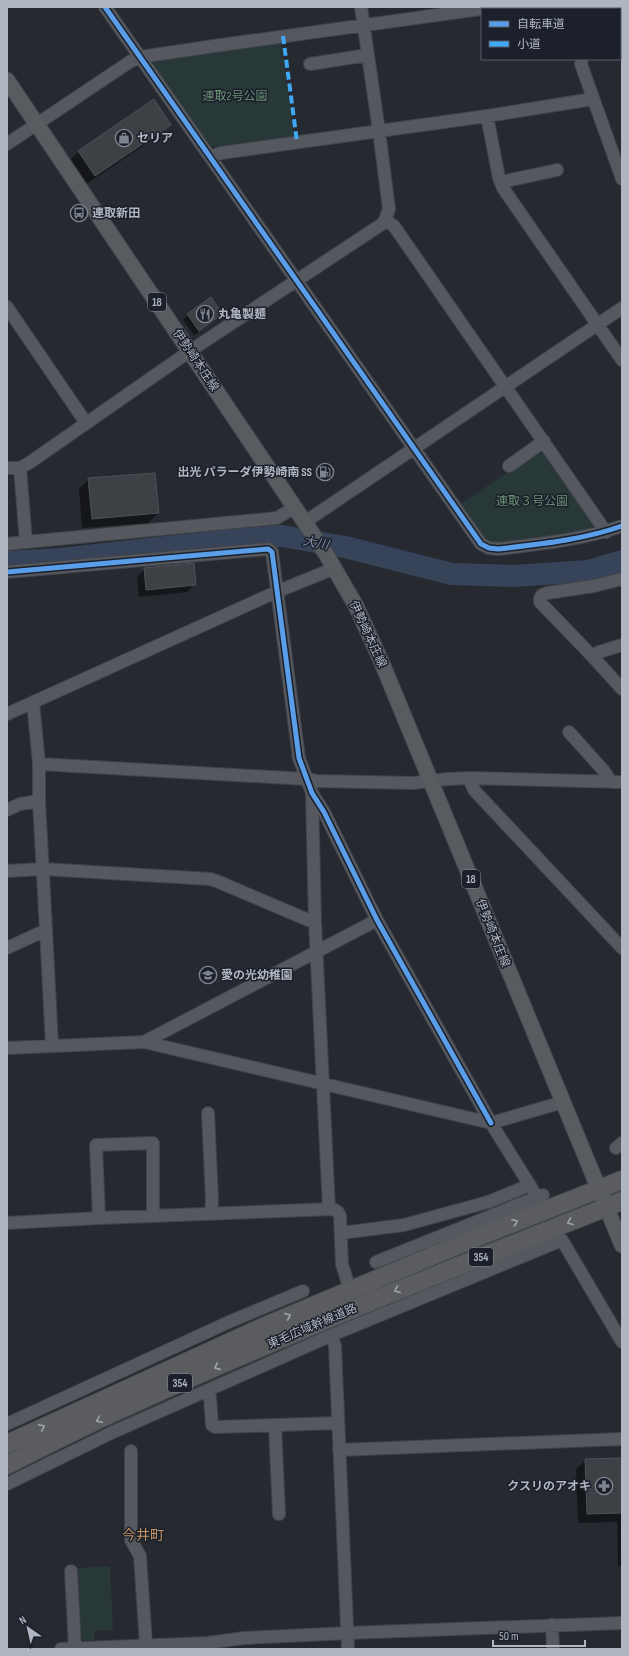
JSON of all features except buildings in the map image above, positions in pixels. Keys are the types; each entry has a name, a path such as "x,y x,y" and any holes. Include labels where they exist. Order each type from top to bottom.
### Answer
{"highway":[{"name":"東毛広域幹線道路","path":"7,1444 264,1326 448,1249 622,1180"},
{"name":"東毛広域幹線道路","path":"7,1465 127,1406 255,1350 434,1275 503,1257 614,1204"}],"main road":[{"name":"伊勢崎本庄線","path":"7,80 326,554 369,631 599,1189 614,1204 622,1245"}],"street":[{"path":"105,7 481,544 489,548 498,549 560,541 606,532 622,526"},
{"path":"7,468 20,468 29,463 190,351 382,224 389,209 361,7"},
{"path":"7,144 131,61 140,58 172,52 481,9"},
{"path":"310,64 368,55"},
{"path":"582,62 593,99 622,179"},
{"path":"210,157 221,153 487,116 593,99"},
{"path":"487,116 503,188 622,360"},
{"path":"501,182 557,170"},
{"path":"385,220 394,226 606,532"},
{"path":"7,307 86,423"},
{"path":"306,524 414,448 622,308"},
{"path":"509,466 544,442"},
{"path":"20,468 26,542"},
{"path":"7,544 277,518 295,507"},
{"path":"7,572 268,549 272,552 276,592 299,758 312,793 324,812 377,920 491,1123 530,1185 540,1196 415,1245 376,1262"},
{"path":"7,714 276,592 335,568"},
{"path":"622,579 594,586 547,593 542,595 540,599 540,602 622,689"},
{"path":"593,657 599,652 622,645"},
{"path":"33,702 39,764 39,801 52,1045"},
{"path":"569,732 604,771 617,782"},
{"path":"39,764 307,779 317,781 413,783 469,778 617,782"},
{"path":"469,778 474,790 622,948"},
{"path":"312,793 316,952 329,1209"},
{"path":"7,810 20,804 39,801"},
{"path":"7,871 43,869 210,880 219,882 315,922"},
{"path":"144,1042 377,920"},
{"path":"7,948 46,930"},
{"path":"7,1048 144,1042 322,1082 491,1123 545,1109 563,1102"},
{"path":"208,1113 212,1200 211,1214"},
{"path":"98,1218 96,1145 153,1143 153,1216"},
{"path":"341,1233 404,1225 488,1202 530,1185"},
{"path":"7,1223 329,1209 338,1212 340,1216 342,1264 349,1290 356,1308"},
{"path":"480,1236 483,1227 494,1219 496,1213"},
{"path":"7,1484 113,1432 332,1335 409,1304 503,1257 562,1240 622,1342"},
{"path":"415,1245 438,1246 448,1249"},
{"path":"409,1304 416,1293 426,1286 434,1275"},
{"path":"7,1424 229,1322 303,1291"},
{"path":"229,1322 264,1326"},
{"path":"332,1335 334,1346 338,1422 348,1649"},
{"path":"229,1381 236,1372 248,1362 255,1350"},
{"path":"208,1390 212,1425 215,1427 275,1426 338,1422"},
{"path":"275,1426 279,1514"},
{"path":"339,1450 622,1439"},
{"path":"131,1451 131,1540 140,1556 146,1645"},
{"path":"7,1468 41,1467"},
{"path":"71,1571 75,1649"},
{"path":"61,1649 146,1645 207,1646 244,1638 622,1623"},
{"path":"552,1626 553,1649"}],"green space":[{"name":"連取2号公園","path":"281,41 294,136 215,147 209,144 153,65 157,58"},
{"name":"連取３号公園","path":"542,449 594,525 590,529 547,538 491,543 484,541 459,505"},
{"path":"110,1566 113,1630 94,1631 94,1640 85,1641 81,1638 78,1568"}],"waterway":[{"name":"大川","path":"7,562 60,559 229,540 282,536 345,547 452,574 514,576 588,571 622,561"}],"marked path":[{"path":"283,36 297,142"}],"cycle path":[{"path":"105,7 481,544 489,548 498,549 561,541 592,535 622,526"},
{"path":"7,572 268,549 272,552 299,758 312,793 324,812 377,920 491,1123"}],"place":[{"name":"セリア","path":"124,138"},
{"name":"連取新田","path":"79,213"},
{"name":"丸亀製麺","path":"205,314"},
{"name":"出光 パラーダ伊勢崎南 SS","path":"325,472"},
{"name":"愛の光幼稚園","path":"208,975"},
{"name":"クスリのアオキ","path":"604,1486"}],"district":[{"name":"今井町","path":"143,1535"}]}
